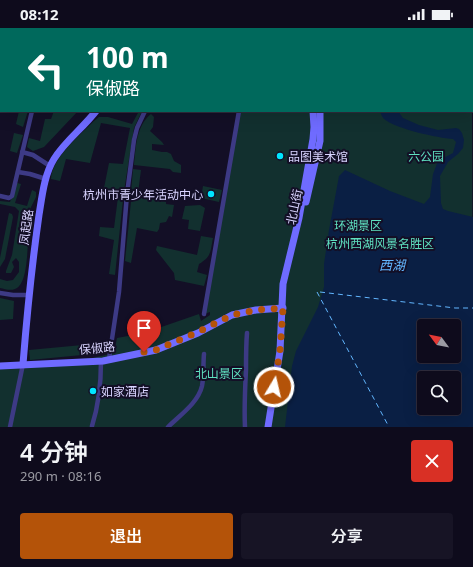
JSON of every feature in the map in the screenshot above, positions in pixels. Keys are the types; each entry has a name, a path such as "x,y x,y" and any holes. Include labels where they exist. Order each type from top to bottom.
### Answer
{"main road":[{"name":"凤起路","path":"23,364 28,295 41,201 46,179 50,166 61,150 95,112"},
{"name":"北山街","path":"268,427 280,351 283,284 299,218 313,139 313,112"},
{"name":"北山街","path":"283,308 320,141 319,121 321,112"},
{"name":"保俶路","path":"0,366 101,361 156,350 198,332 232,315 256,310 283,308"}],"street":[{"path":"0,196 9,198 12,196 32,112"},
{"path":"109,359 118,292 127,194 134,140 137,128 145,112"},
{"path":"204,314 239,112"},
{"path":"22,152 33,155 50,166"},
{"path":"18,172 46,179"},
{"path":"0,293 28,295"},
{"path":"245,427 245,353 247,333"},
{"path":"168,427 193,403 202,387 204,354"},
{"path":"92,426 101,386 101,361"},
{"path":"10,427 23,364"}],"green space":[{"path":"19,112 28,112 23,127 16,124"},
{"path":"54,112 77,112 44,147 33,151 27,147 29,138 40,141 45,119 51,119"},
{"path":"138,112 142,112 134,128 124,191 104,188 109,163 123,164 130,128 101,123 90,163 66,159 60,181 51,179 56,163 61,155 99,117 108,117 132,124"},
{"name":"环湖景区","path":"239,112 472,112 473,427 0,427 0,365 93,358 114,353 117,338 144,333 199,314 201,321 210,315 210,312 204,314"},
{"path":"151,114 154,117 153,127 150,131 164,145 152,144 152,150 171,154 174,161 181,165 181,173 173,172 170,169 134,165 136,144 142,124"},
{"path":"14,133 23,135 17,153 10,151"},
{"path":"133,169 141,170 138,193 131,192"},
{"path":"17,183 21,184 15,203 27,206 32,190 36,192 36,197 31,207 26,243 28,243 27,261 24,276 19,286 15,289 9,290 0,288 0,279 7,281 13,280 19,272 19,262 16,258 12,262 14,267 11,273 6,273 12,255 19,211 15,207 0,204 0,201 10,202"},
{"path":"203,186 222,190 219,202 201,198"},
{"path":"118,197 123,200 115,275 109,274 114,240 99,236 100,227 114,228"},
{"path":"135,197 166,201 166,204 174,205 172,217 169,216 166,222 160,223 157,232 137,228 131,263 125,261 131,201 132,198"},
{"path":"200,205 205,208 200,231 188,229 189,220 182,219 185,206"},
{"path":"9,213 12,214 13,217 5,259 0,267 0,258"},
{"path":"201,236 213,238 210,253 206,259 199,264 197,272 207,275 204,286 175,280 174,273 156,250 157,246 197,255"},
{"path":"0,298 14,301 13,319 0,320"},
{"path":"104,343 103,353 30,360 29,350"}],"water":[{"name":"西湖","path":"380,112 399,112 403,118 419,125 438,130 456,128 462,133 464,140 463,148 448,162 440,176 441,203 443,209 473,217 473,427 285,427 292,366 296,351 318,307 324,287 324,264 339,176 345,170 390,191 424,204 430,197 433,174 438,161 453,153 456,142 453,139 428,135 407,129 390,123 384,119"}],"ferry route":[{"path":"317,292 389,427"},
{"path":"320,292 455,308 473,308"}],"place":[{"name":"品图美术馆","path":"280,156"},
{"name":"杭州市青少年活动中心","path":"211,194"},
{"name":"如家酒店","path":"93,391"}],"route":[{"path":"144,352 156,350 198,332 232,315 256,310 283,308 280,351 274,387"}],"park label":[{"name":"六公园","path":"426,156"},
{"name":"杭州西湖风景名胜区","path":"380,243"},
{"name":"北山景区","path":"219,373"}]}
